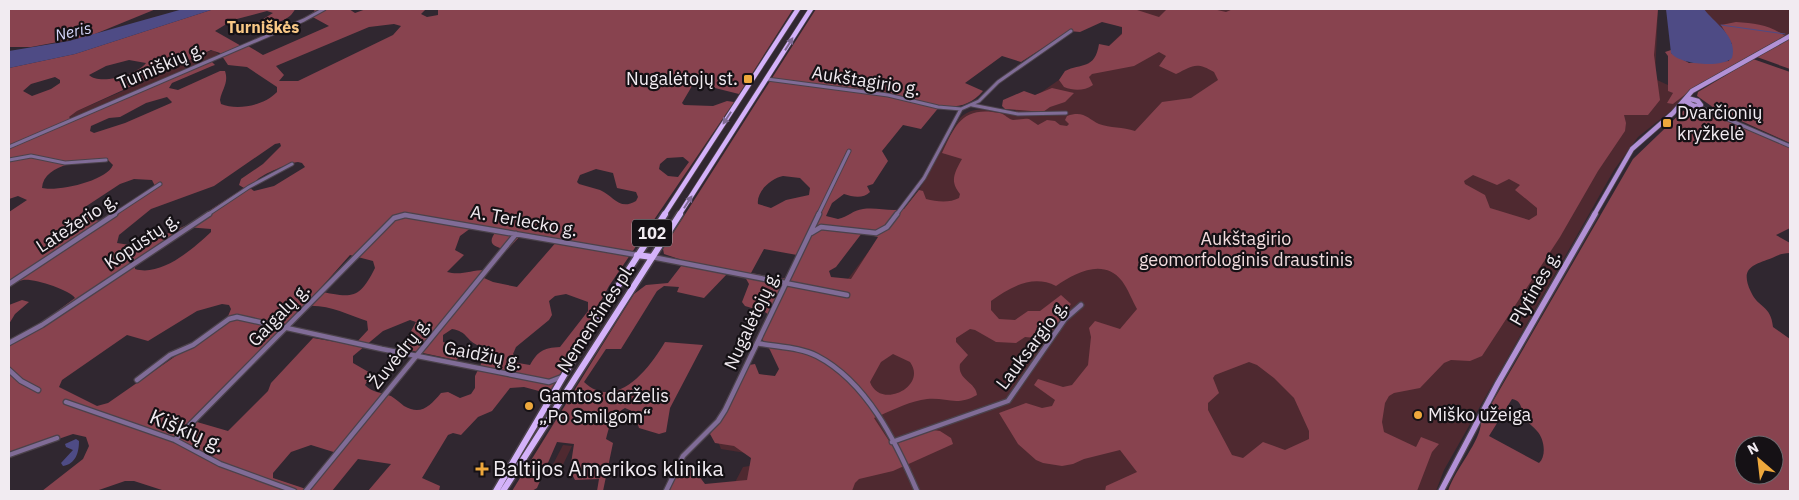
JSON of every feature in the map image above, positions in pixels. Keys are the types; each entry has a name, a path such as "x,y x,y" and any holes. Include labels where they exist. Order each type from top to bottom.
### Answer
{"main road":[{"name":"Nemenčinės pl.","path":"496,491 637,255 798,9"},
{"name":"Nemenčinės pl.","path":"503,491 811,9"},
{"path":"794,15 806,17"},
{"name":"Plytinės g.","path":"1441,491 1462,448 1619,170 1635,146 1673,113 1695,89 1790,36"},
{"path":"1695,89 1694,96 1697,104"},
{"path":"1686,100 1697,104"},
{"name":"Plytinės g.","path":"1673,113 1697,104"},
{"path":"637,255 652,258"}],"street":[{"name":"Turniškių g.","path":"9,147 295,24 324,9"},
{"name":"Aukštagirio g.","path":"767,79 888,95 938,107 962,109 972,105 998,82 1071,31"},
{"path":"1697,104 1790,146"},
{"path":"972,105 1015,113 1051,116 1066,113"},
{"path":"810,234 821,227 876,233 887,227 924,178 962,109"},
{"name":"Nugalėtojų g.","path":"666,491 683,456 722,417 785,282 850,151"},
{"path":"9,160 31,156 65,163 106,160"},
{"name":"Kopūstų g.","path":"9,343 42,325 249,186 292,164"},
{"name":"Latežerio g.","path":"9,284 160,184"},
{"name":"A. Terlecko g.","path":"406,215 637,255"},
{"name":"Gaigalų g.","path":"175,440 390,220 406,215"},
{"name":"Žuvėdrų g.","path":"306,491 516,234"},
{"path":"652,258 848,294"},
{"name":"Lauksargio g.","path":"892,442 1008,401 1065,319 1081,305"},
{"name":"Gaidžių g.","path":"137,380 170,355 193,345 234,317 284,329 549,382"},
{"path":"757,343 816,355 840,372 875,414 905,463 917,491"},
{"path":"9,370 38,390"},
{"path":"554,392 549,382 564,376"},
{"name":"Kiškių g.","path":"66,402 175,440 220,464 294,491"},
{"path":"9,455 57,438"}],"green space":[{"path":"9,9 156,9 90,36 31,47 9,47"},
{"path":"214,9 296,9 288,18 273,24 255,24 273,13 267,11 233,20 215,31 243,47 248,46 263,55 329,26 309,15 315,11 312,9 349,9 355,13 366,9 426,9 421,14 427,17 438,15 438,9 793,9 739,94 707,86 692,86 682,103 684,105 713,106 727,101 734,102 609,286 550,394 524,387 510,388 492,411 478,417 461,435 453,433 448,435 422,478 440,486 439,491 368,491 391,464 358,459 332,491 165,491 134,481 125,481 96,491 42,491 83,459 89,446 86,437 73,434 9,456 9,340 41,323 75,298 59,288 35,281 23,280 9,287 9,212 27,200 18,196 9,199 9,68 75,54","holes":["394,24 401,26 393,35 298,81 279,81 284,75 276,66 369,27","211,50 220,53 228,65 247,67 277,87 277,92 272,97 251,106 243,107 221,104 220,100 226,79 225,71 220,71 178,90 169,88 172,83 215,65 211,61 72,120 69,117 77,111","129,60 146,63 127,75 110,79 94,78 89,75 106,66","55,77 60,80 60,83 51,89 32,96 23,91 31,84","167,97 172,102 125,123 94,133 90,131 91,126 109,118 120,117 146,103","280,143 281,146 263,164 241,179 239,185 244,188 187,225 136,246 117,243 119,235 151,209 214,186 275,144","683,157 689,162 678,177 668,176 659,169 660,164 667,158","107,159 113,165 109,171 101,176 81,184 69,187 42,188 45,179 50,173 69,164","298,162 302,163 305,167 274,186 254,191 250,188 260,178","596,169 613,173 617,188 636,192 638,197 636,201 625,204 617,202 600,190 579,184 577,182 580,175","134,179 152,180 155,186 102,221 94,220 82,213 85,207 120,184","475,225 497,230 492,238 493,244 507,250 522,234 558,240 517,287 484,278 487,270 458,273 447,272 464,255 455,250 460,236","186,227 211,229 211,232 186,253 176,260 155,269 135,269 135,264","350,255 373,261 375,268 364,286 353,294 339,295 318,291","566,294 588,302 588,311 560,347 542,351 530,365 518,363 513,354 516,347 549,320 552,315 549,301 555,296","222,304 229,305 231,309 226,321 108,403 97,406 59,387 62,380 127,335 148,341 197,311","305,306 330,308 367,321 368,330 354,345 313,338 271,383 268,391 228,431 197,422 195,416","410,320 416,322 404,344 409,350 456,360 465,353 462,348 443,342 443,335 452,329 461,332 487,352 475,376 475,388 471,394 460,398 448,392 441,393 433,402 420,410 410,409 391,396 373,391 367,387 365,385 372,374 353,363 353,356 383,331","311,445 340,454 309,490 273,478 273,473 291,452"]},
{"name":"Aukštagirio geomorfologinis draustinis","path":"816,9 1134,9 1159,17 1167,9 1213,9 1226,12 1233,9 1658,9 1654,55 1660,100 1648,115 1624,115 1625,131 1598,171 1560,237 1482,356 1470,361 1451,360 1444,363 1420,388 1394,393 1389,396 1385,403 1382,422 1384,432 1416,447 1421,437 1439,444 1432,452 1417,491 1105,491 1106,486 1137,472 1120,450 1062,466 1036,460 1018,444 999,413 1026,403 1042,408 1052,406 1055,400 1034,385 1038,379 1063,387 1072,385 1088,365 1091,337 1089,328 1095,321 1120,329 1137,309 1122,281 1115,274 1107,270 1098,269 1081,272 1056,286 1039,281 1022,284 1006,291 991,301 991,310 999,319 1015,320 1028,311 1040,311 1061,295 1071,304 1047,339 1025,337 1016,343 996,342 970,329 956,338 956,342 968,355 960,364 961,374 974,387 977,395 962,401 929,399 915,401 874,418 891,444 933,430 940,431 951,438 953,444 893,471 859,479 852,491 664,491 683,466 696,472 705,484 747,480 751,458 734,446 715,443 710,434 729,409 749,365 755,364 759,374 775,376 779,369 770,350 762,339 770,321 770,316 765,312 745,306 742,302 749,284 745,277 728,273 704,298 677,292 679,287 664,286 657,291 621,349 606,349 584,382 596,390 608,392 619,390 641,374 665,342 703,345 670,408 666,432 659,434 639,428 634,412 625,408 614,417 607,434 606,439 613,443 603,491 597,491 599,479 575,480 570,470 574,444 557,442 537,488 532,491 512,491 634,294 646,285 668,283 685,261 664,254 663,249","holes":["1102,22 1122,27 1122,34 1109,46 1099,44 1091,62 1065,71 1059,80 1064,87 1075,90 1086,88 1093,85 1089,77 1092,74 1134,66 1159,52 1166,56 1159,66 1176,74 1190,67 1203,67 1214,72 1218,80 1191,98 1162,102 1135,131 1099,124 1078,114 1067,116 1065,120 1069,124 1067,126 1047,120 1038,125 1029,119 1013,120 1000,113 977,112 962,119 952,133 942,153 962,159 954,177 955,185 960,194 959,198 948,201 930,200 926,199 923,191 919,190 904,209 863,209 838,219 826,216 832,203 844,194 854,197 870,192 867,186 873,184 888,161 882,151 903,125 921,129 940,106 958,106 974,100 983,91 965,83 1002,56 1021,62 1069,31 1080,32","1473,175 1497,185 1509,179 1520,185 1515,190 1537,208 1537,215 1529,220 1490,208 1485,195 1465,184 1464,181","783,176 800,178 810,188 809,195 786,200 771,208 758,204 759,195 762,190 774,180","862,233 878,237 851,279 831,277 829,271 836,267","764,249 797,255 785,278 781,279 751,273","893,354 910,362 914,371 913,380 908,387 892,395 883,394 875,390 870,382 881,362","1249,362 1257,365 1274,378 1294,398 1309,431 1309,439 1285,450 1263,442 1243,458 1232,455 1208,410 1208,403 1219,393 1213,378 1215,375"]},
{"name":"Aukštagirio geomorfologinis draustinis","path":"1119,9 1658,9 1655,78 1657,83 1657,80 1668,85 1668,90 1673,93 1673,104 1688,91 1677,106 1638,137 1614,170 1444,470 1436,491 699,491 732,488 743,467 756,465 758,455 721,449 713,429 722,419 744,376 775,376 881,235 890,228 919,190 960,118 971,111 977,110 990,110 1010,114 1066,75 1088,67 1126,29 1102,20"},
{"path":"1666,9 1790,9 1790,45 1776,39 1672,62 1671,35"},
{"path":"1736,22 1762,25 1774,29 1785,36 1696,86 1673,104 1667,103 1673,93 1668,91 1668,56 1665,52 1671,50 1671,53 1689,63 1729,61 1732,44 1721,25"},
{"path":"1790,38 1790,69 1757,57"},
{"path":"213,50 223,57 72,120 69,117 77,111 146,81 169,68"},
{"path":"1753,59 1790,72 1790,143 1717,110 1697,96 1698,92"},
{"path":"1052,88 1074,93 1065,102 1050,107 1043,112 1005,109 1002,106 1003,100 1024,91 1035,95"},
{"path":"1697,108 1790,148 1790,228 1776,235 1790,243 1790,253 1781,254 1754,265 1750,268 1747,277 1751,292 1770,314 1773,327 1790,339 1790,491 1448,491 1451,482 1477,438 1481,422 1633,159 1683,111","holes":["1512,399 1520,404 1524,417 1541,438 1544,452 1539,463 1489,436"]},
{"path":"22,300 29,302 15,314 9,324 9,305"},
{"path":"563,445 572,446 558,475 548,474"}],"shaded area":[{"path":"183,9 214,9 75,54 9,68 9,51 69,41"},
{"path":"1666,9 1704,9 1729,37 1733,50 1732,58 1720,63 1701,64 1676,57 1671,53"},
{"path":"76,439 79,441 76,457 71,463 63,466 61,463 73,450 66,447 65,444"}],"waterway":[{"path":"1721,25 1785,34"}],"place":[{"name":"Nugalėtojų st.","path":"748,79"},
{"name":"Dvarčionių kryžkelė","path":"1667,123"},
{"name":"Gamtos darželis „Po Smilgom“","path":"529,406"},
{"name":"Miško užeiga","path":"1418,415"},
{"name":"Baltijos Amerikos klinika","path":"482,469"}],"district":[{"name":"Turniškės","path":"263,27"}],"water label":[{"name":"Neris","path":"73,31"}]}
